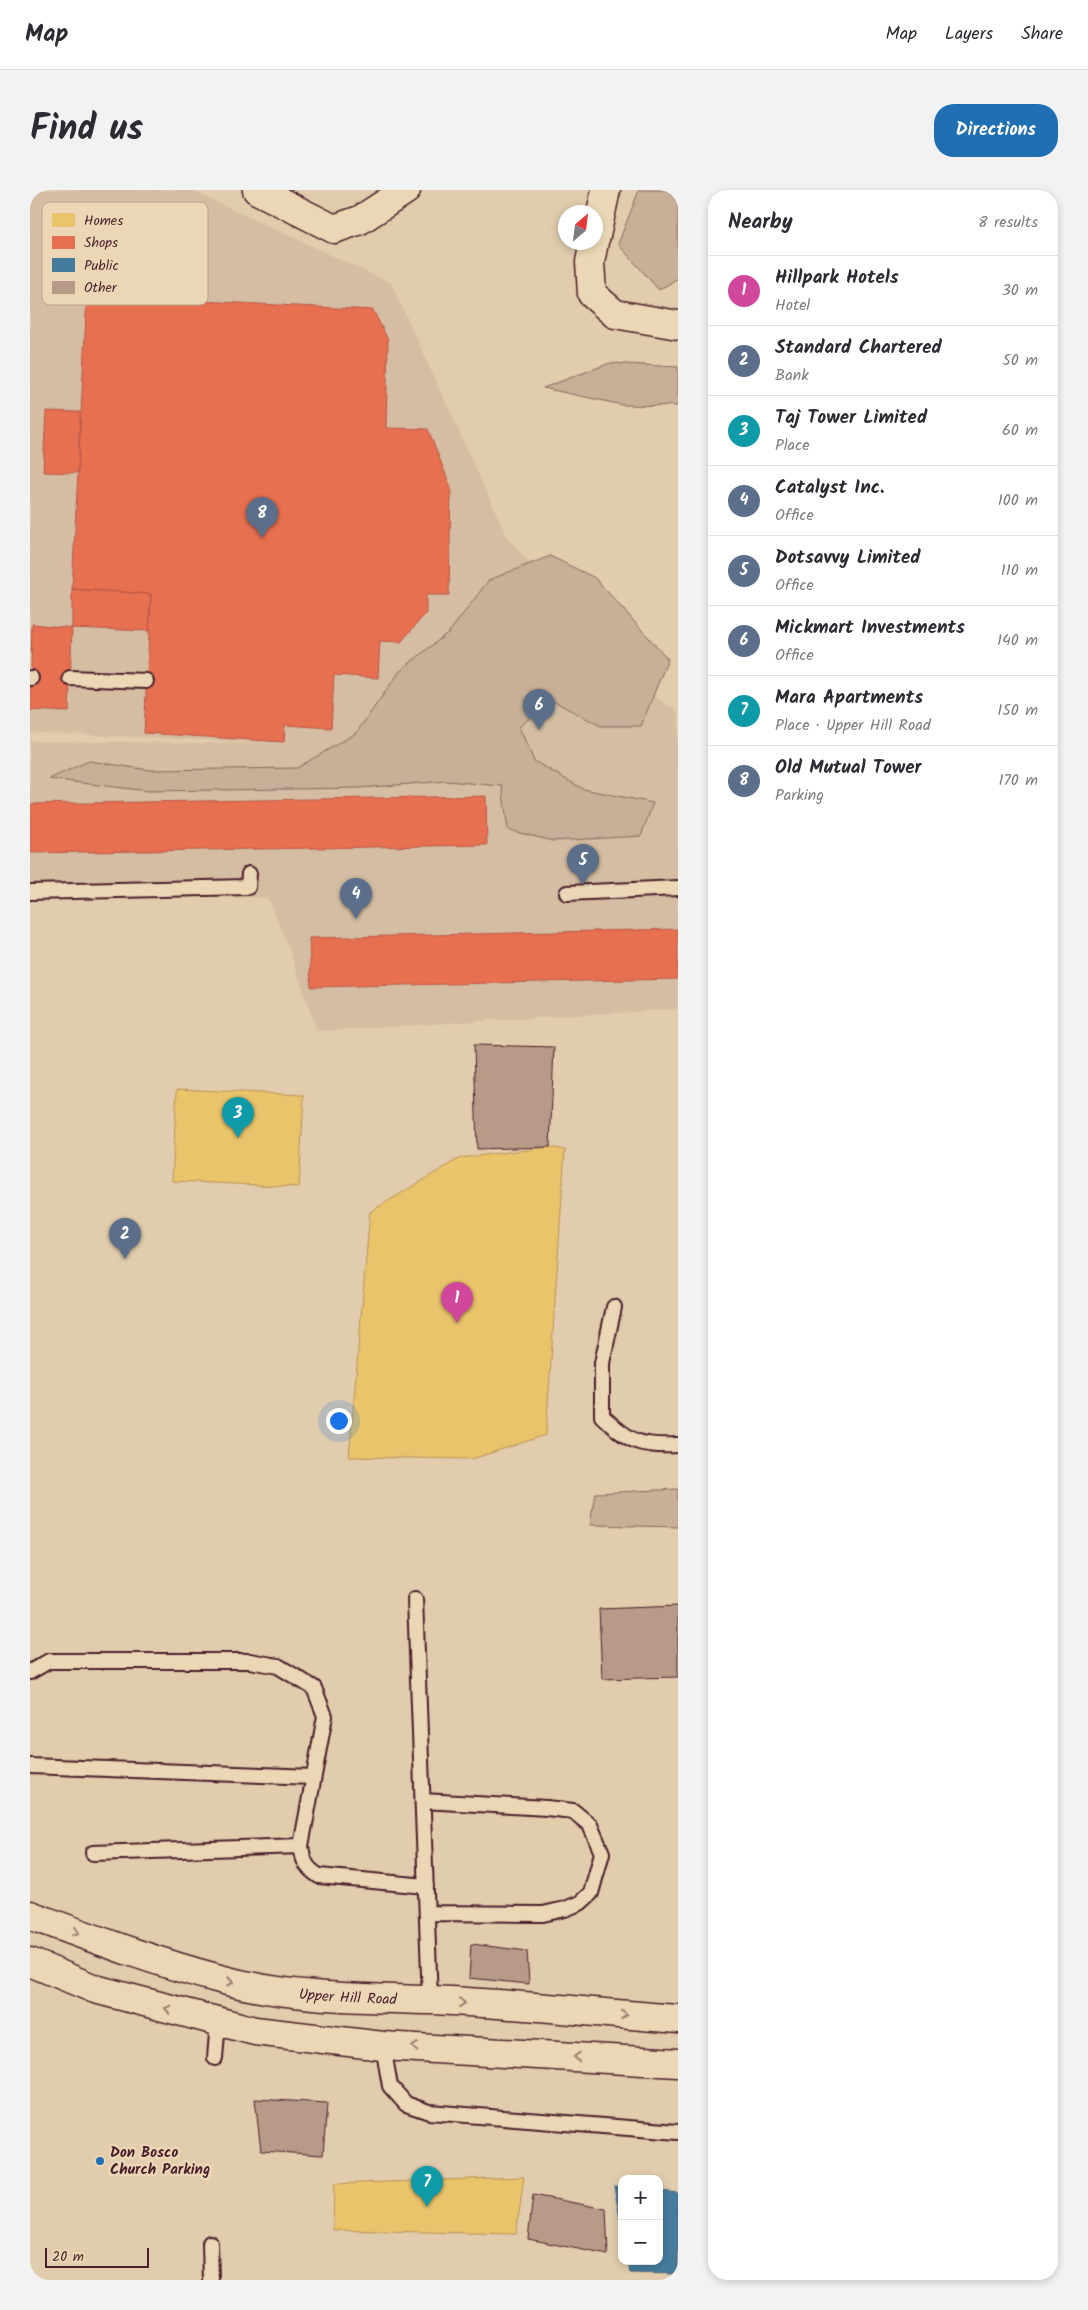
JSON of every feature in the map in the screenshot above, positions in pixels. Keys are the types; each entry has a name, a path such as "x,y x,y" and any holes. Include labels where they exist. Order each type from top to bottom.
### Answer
{"street":[{"path":"257,190 334,229 360,220 406,190"},
{"path":"603,205 606,190"},
{"path":"592,250 590,262 592,294 615,314 678,326"},
{"name":"Upper Hill Road","path":"30,1915 113,1945 220,1980 295,1994 372,2000 430,2000 678,2019"},
{"path":"30,1962 95,1988 255,2031 384,2046 678,2063"}],"lane":[{"path":"70,678 146,681"},
{"path":"30,892 248,887 249,874"},
{"path":"567,893 678,888"},
{"path":"614,1306 602,1363 602,1416 623,1436 652,1446 678,1445"},
{"path":"415,1599 430,2000"},
{"path":"30,1672 49,1661 250,1661 278,1666 314,1688 324,1716 301,1846 303,1860 308,1869 319,1876 426,1886"},
{"path":"30,1766 313,1778"},
{"path":"423,1800 573,1811 590,1825 602,1853 591,1893 580,1903 565,1909 543,1914 427,1913"},
{"path":"93,1853 301,1846"},
{"path":"215,2058 218,2021"},
{"path":"384,2046 390,2086 406,2104 430,2112 678,2132"},
{"path":"210,2243 212,2280"}],"shaded area":[{"path":"30,190 190,190 391,283 507,537 573,615 658,699 678,711 678,1009 317,1031 287,943 268,898 30,893 30,741 285,744 30,732"},
{"path":"639,190 678,190 678,278 659,290 618,244"},
{"path":"610,363 678,367 678,406 623,405 543,388"},
{"path":"550,556 595,578 668,659 641,726 601,726 551,700 519,727 534,761 583,789 653,803 641,836 553,841 508,830 502,786 446,781 360,788 148,791 49,779 89,761 150,770 297,768 356,733 400,671 450,631 489,580"},
{"path":"678,1489 678,1527 590,1525 595,1493"}],"building: Homes":[{"path":"177,1089 304,1095 299,1187 172,1181"},
{"path":"550,1147 565,1150 546,1435 472,1459 349,1457 370,1212 460,1158"},
{"path":"524,2177 516,2234 333,2230 334,2184"}],"building: Shops":[{"path":"208,301 373,310 388,340 386,428 428,429 451,488 449,595 426,595 426,613 401,642 380,641 378,678 334,675 331,728 285,725 284,742 144,733 151,594 72,589 86,305 208,305"},
{"path":"46,411 80,412 78,473 43,472"},
{"path":"72,589 151,594 149,631 72,628"},
{"path":"32,624 72,628 69,712 30,710"},
{"path":"486,796 487,845 30,853 30,804"},
{"path":"678,929 678,979 311,987 309,938"}],"building: Public":[{"path":"614,2186 618,2186 618,2208"},
{"path":"663,2191 678,2193 678,2274 630,2273 629,2265 663,2265"}],"building: Other":[{"path":"474,1045 554,1047 550,1147 477,1149"},
{"path":"678,1606 678,1677 602,1679 599,1609"},
{"path":"471,1944 527,1951 529,1984 469,1978"},
{"path":"255,2099 327,2103 323,2155 261,2151"},
{"path":"533,2195 606,2209 608,2255 528,2239"}],"place":[{"name":"Old Mutual Tower","path":"262,538"},
{"name":"Mickmart Investments","path":"539,730"},
{"name":"Dotsavvy Limited","path":"583,885"},
{"name":"Catalyst Inc.","path":"356,919"},
{"name":"Taj Tower Limited","path":"238,1138"},
{"name":"Standard Chartered","path":"125,1259"},
{"name":"Hillpark Hotels","path":"457,1323"},
{"name":"Don Bosco Church Parking","path":"100,2161"},
{"name":"Mara Apartments","path":"427,2207"}]}
